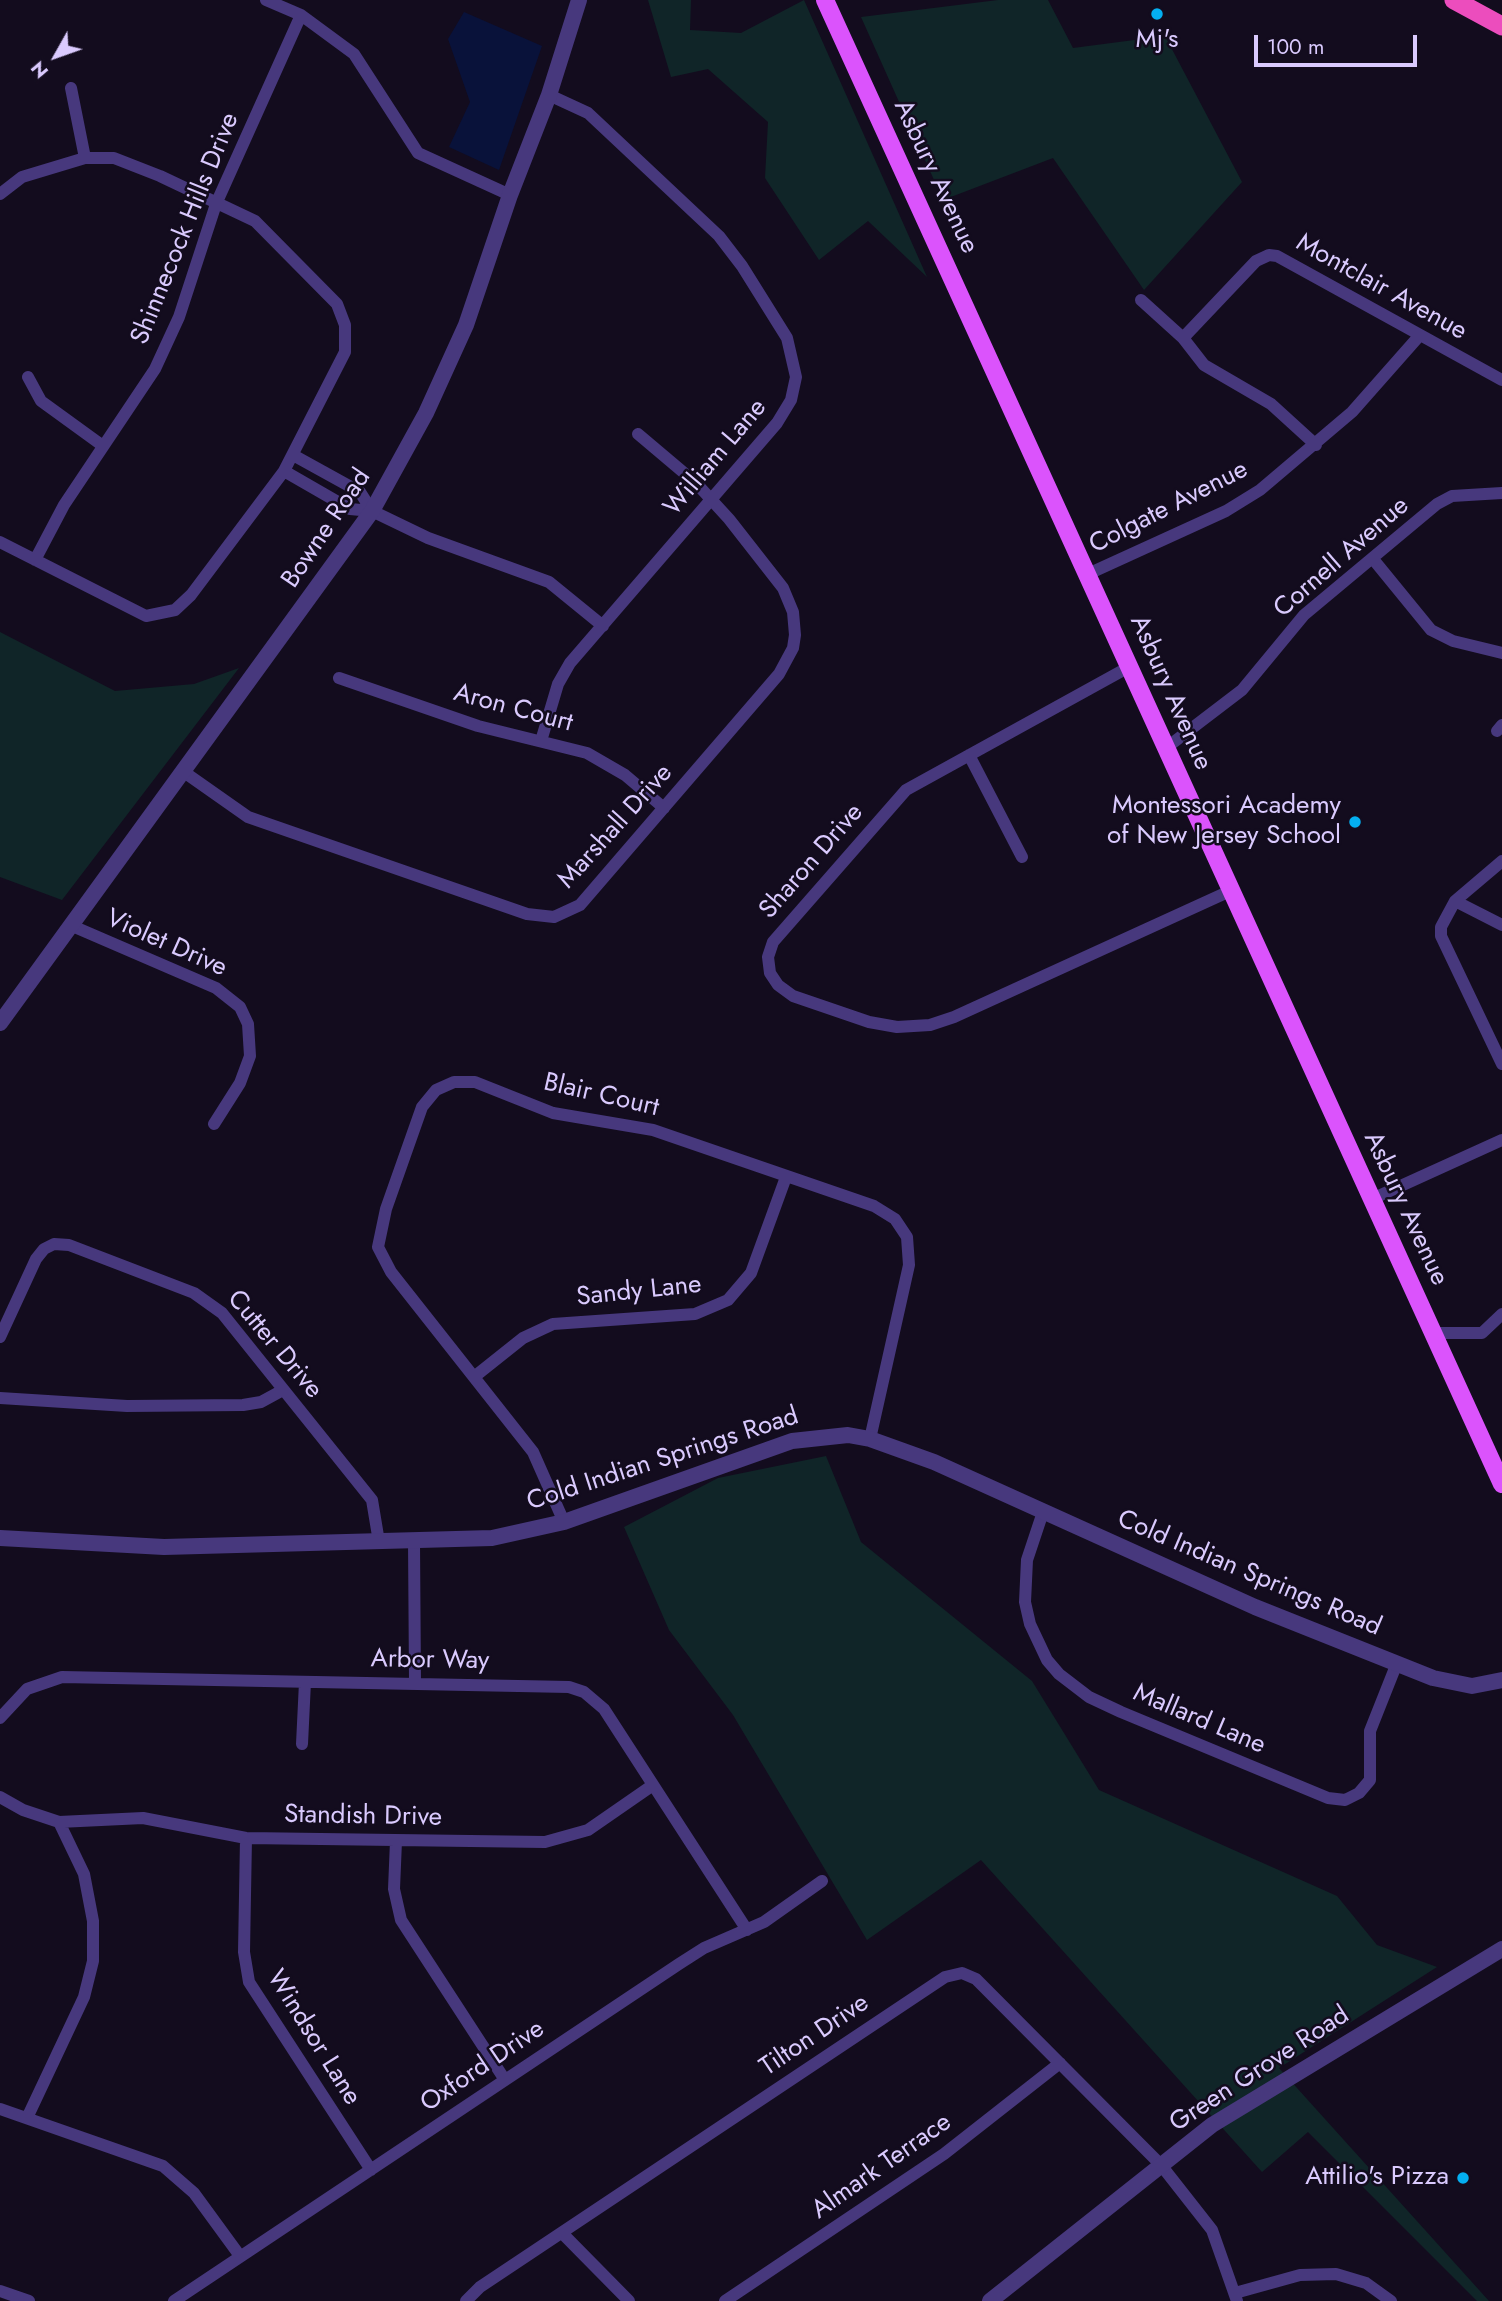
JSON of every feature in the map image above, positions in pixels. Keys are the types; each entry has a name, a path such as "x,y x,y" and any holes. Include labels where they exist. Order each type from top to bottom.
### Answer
{"highway":[{"path":"1454,0 1502,26"}],"main road":[{"name":"Asbury Avenue","path":"825,0 1502,1484"}],"street":[{"path":"266,0 301,15 354,54 418,153 510,195"},
{"name":"Bowne Road","path":"0,1023 372,511 432,402 467,325 510,195 549,95 579,0"},
{"name":"Shinnecock Hills Drive","path":"35,560 64,505 155,369 179,317 216,204 301,15"},
{"path":"71,88 85,158"},
{"name":"William Lane","path":"541,741 562,676 784,413 796,377 792,350 742,266 719,236 660,183 608,129 578,106 549,95"},
{"path":"0,194 22,177 85,158 114,158 160,176 255,221 337,304 345,325 345,352 284,471 191,595 175,610 146,616 0,542"},
{"name":"Montclair Avenue","path":"1183,338 1256,261 1269,255 1277,256 1502,380"},
{"path":"1141,300 1183,338 1216,375 1271,404 1317,445"},
{"name":"Colgate Avenue","path":"1088,574 1238,505 1317,445 1352,412 1420,335"},
{"path":"27,377 41,401 103,446"},
{"name":"Marshall Drive","path":"184,772 248,817 541,917 561,915 580,905 779,674 793,648 793,612 783,588 711,499 638,433"},
{"path":"293,455 360,492 372,511"},
{"path":"284,471 350,509 372,511 428,538 549,582 603,626"},
{"name":"Cornell Avenue","path":"1166,748 1242,690 1304,615 1445,498 1464,494 1502,493"},
{"path":"1373,559 1431,630 1453,641 1502,653"},
{"name":"Sharon Drive","path":"1129,667 916,783 896,799 773,942 768,957 770,973 785,991 869,1022 897,1027 929,1025 954,1017 1230,891"},
{"name":"Aron Court","path":"338,678 478,726 573,748 603,761 664,808"},
{"path":"969,755 1022,856"},
{"path":"1502,861 1455,901 1441,927 1443,945 1502,1064"},
{"path":"1455,901 1502,925"},
{"name":"Violet Drive","path":"70,925 216,988 240,1007 248,1024 250,1056 240,1083 214,1124"},
{"name":"Blair Court","path":"564,1522 533,1452 391,1272 378,1247 386,1209 422,1107 436,1090 454,1082 475,1082 553,1113 653,1130 886,1212 902,1227 907,1237 909,1265 870,1439"},
{"path":"1372,1199 1502,1140"},
{"name":"Sandy Lane","path":"474,1377 523,1338 553,1324 695,1314 728,1300 751,1273 786,1177"},
{"name":"Cutter Drive","path":"0,1337 40,1254 49,1246 64,1244 203,1297 222,1313 372,1500 379,1542"},
{"path":"1433,1333 1482,1333 1502,1314"},
{"path":"0,1398 127,1406 243,1405 261,1402 283,1390"},
{"name":"Cold Indian Springs Road","path":"0,1538 164,1547 492,1538 564,1522 792,1441 841,1435 870,1439 934,1462 1243,1601 1396,1663 1463,1685 1480,1686 1502,1680"},
{"name":"Mallard Lane","path":"1043,1512 1027,1560 1026,1602 1030,1624 1048,1660 1059,1674 1089,1697 1121,1712 1328,1798 1345,1800 1359,1793 1370,1780 1370,1731 1396,1663"},
{"path":"414,1542 415,1682"},
{"name":"Arbor Way","path":"0,1718 27,1689 62,1677 559,1686 584,1692 604,1709 747,1930"},
{"path":"302,1744 305,1682"},
{"name":"Standish Drive","path":"59,1822 143,1818 246,1838 532,1843 558,1840 598,1824 653,1785"},
{"path":"0,1797 23,1810 59,1822 84,1874 93,1921 93,1961 84,1997 27,2118"},
{"name":"Windsor Lane","path":"246,1838 244,1952 249,1982 370,2169"},
{"path":"396,1841 394,1889 401,1920 505,2080"},
{"name":"Oxford Drive","path":"174,2301 688,1958 747,1930 822,1881"},
{"name":"Green Grove Road","path":"990,2301 1212,2125 1502,1949"},
{"name":"Tilton Drive","path":"466,2301 480,2287 954,1973 976,1979 1161,2165 1212,2230 1236,2297"},
{"name":"Almark Terrace","path":"725,2301 944,2154 1060,2063"},
{"path":"0,2109 163,2166 194,2193 240,2256"},
{"path":"562,2233 629,2301"},
{"path":"1236,2297 1300,2275 1336,2274 1366,2283 1391,2301"},
{"path":"0,2291 29,2301"}],"green space":[{"path":"648,0 691,0 690,30 741,33 804,0 927,277 868,221 819,260 765,178 768,122 708,69 671,77"},
{"path":"998,0 1048,0 1073,48 1165,36 1242,182 1144,290 1053,158 943,200 861,17"},
{"path":"0,632 115,691 194,684 239,668 62,900 0,877"},
{"path":"826,1456 861,1542 1032,1681 1099,1790 1337,1896 1377,1945 1437,1967 1279,2068 1489,2301 1477,2301 1308,2132 1262,2172 981,1860 867,1940 733,1715 669,1630 624,1527 718,1478"}],"shaded area":[{"path":"464,12 542,46 499,170 449,147 470,102 448,39"}],"place":[{"name":"Mj's","path":"1157,14"},
{"name":"Montessori Academy of New Jersey School","path":"1355,822"},
{"name":"Attilio's Pizza","path":"1463,2178"}]}
